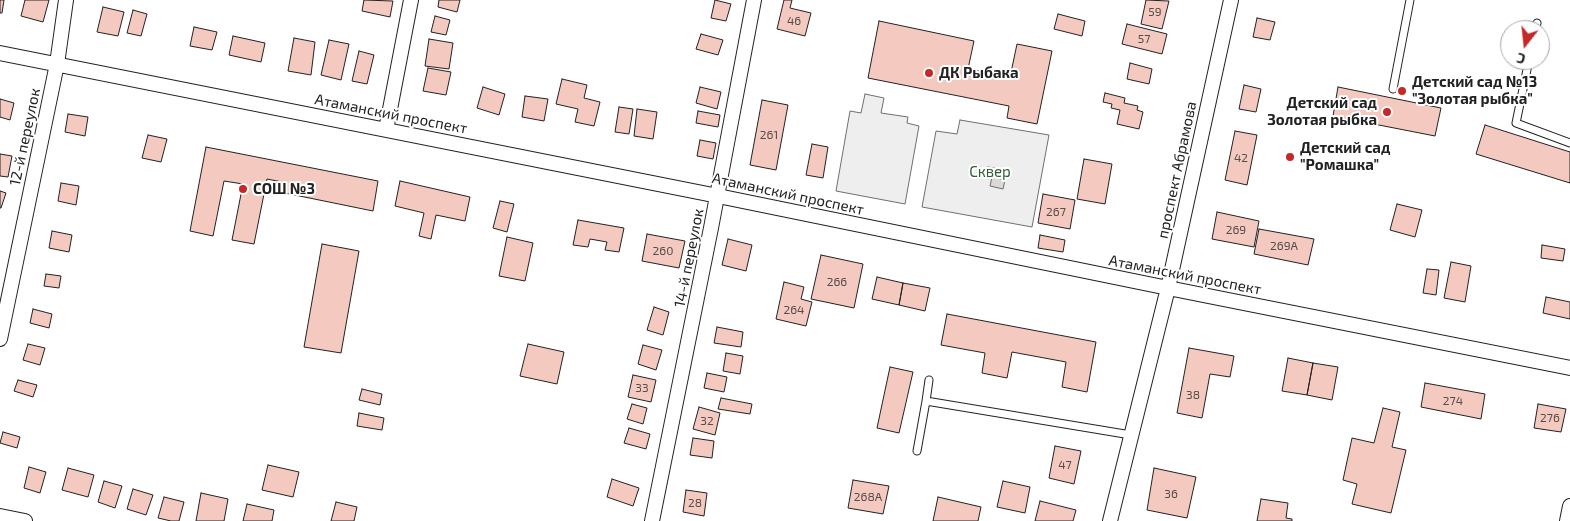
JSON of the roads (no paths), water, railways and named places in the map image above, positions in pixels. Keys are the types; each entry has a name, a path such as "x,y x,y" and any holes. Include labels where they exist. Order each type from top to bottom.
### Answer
{"street":[{"name":"12-й переулок","path":"0,339 57,64 66,0"},
{"path":"386,130 411,0"},
{"name":"14-й переулок","path":"652,521 718,196 754,0"},
{"name":"проспект Абрамова","path":"1110,521 1168,288 1231,0"},
{"name":"Атаманский проспект","path":"0,53 1570,368"},
{"path":"1567,521 1570,506"},
{"path":"0,516 25,521"}],"lane":[{"path":"1393,89 1410,0"},
{"path":"1527,70 1516,123 1570,143"},
{"path":"917,451 929,380"},
{"path":"926,401 1131,436"}],"place":[{"name":"ДК Рыбака","path":"929,73"},
{"name":"Детский сад №13 \"Золотая рыбка\"","path":"1402,91"},
{"name":"Детский сад Золотая рыбка","path":"1387,112"},
{"name":"Детский сад \"Ромашка\"","path":"1290,157"},
{"name":"СОШ №3","path":"243,189"}],"park label":[{"name":"Сквер","path":"990,172"}]}
